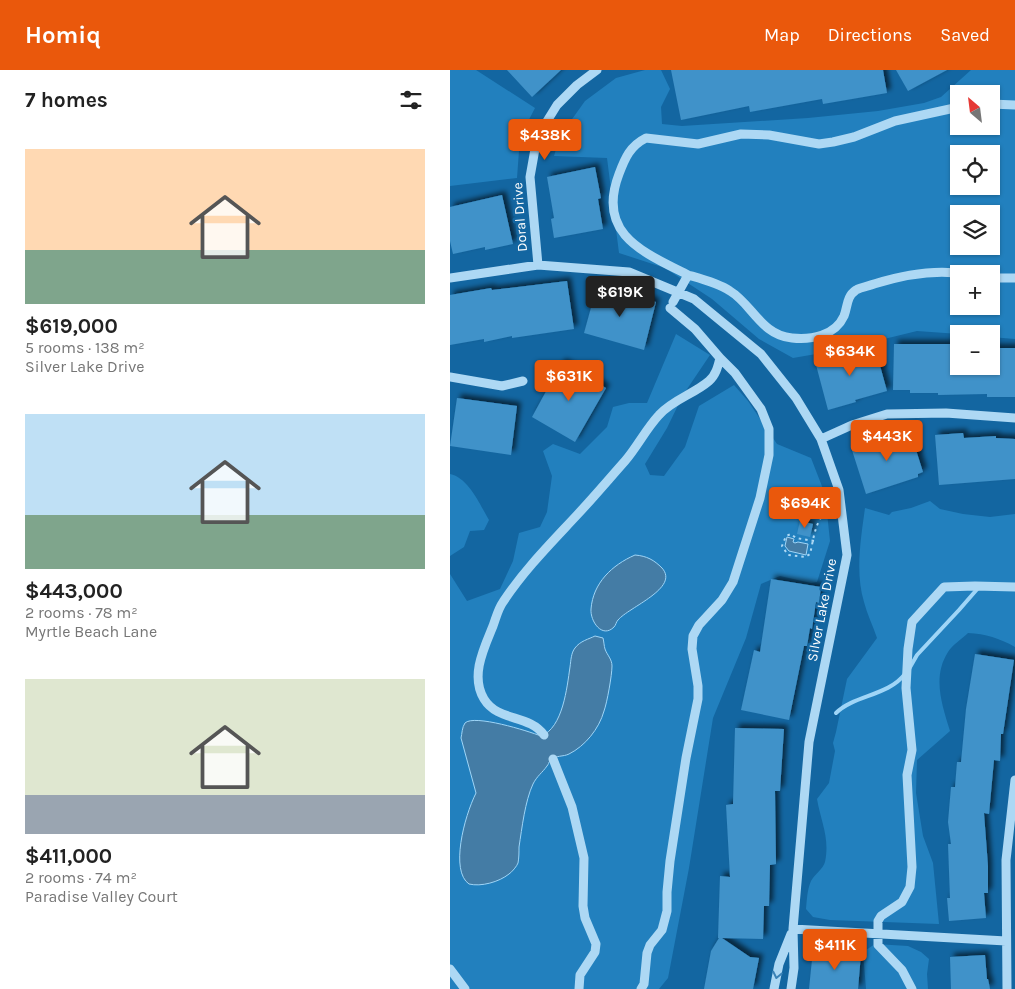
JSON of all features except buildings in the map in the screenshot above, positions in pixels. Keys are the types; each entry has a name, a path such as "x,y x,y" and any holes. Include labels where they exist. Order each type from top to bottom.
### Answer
{"street":[{"name":"Doral Drive","path":"538,265 530,177 536,149 544,126 557,105 577,85 597,70"},
{"path":"1000,104 1015,105"},
{"path":"950,109 895,121 854,137 819,144 769,135 741,134 698,144 646,138 638,142 627,154 615,183 612,207 620,228 628,240 644,252 688,275 707,280 730,291 743,302 759,322 774,332 790,338 813,339 835,330 844,316 848,297 858,289 890,279 924,272 950,273"},
{"name":"Silver Lake Drive","path":"450,278 538,265 629,272 678,292 694,299 761,354 796,398 821,439 839,490 847,555 809,742 793,929 794,968 791,989"},
{"path":"641,989 644,984 647,953 650,945 662,930 668,911 667,892 670,861 698,699 698,686 692,648 693,636 722,600 733,582 760,498 770,455 769,428 761,409 735,373 672,305 688,275"},
{"path":"1000,278 1015,278"},
{"path":"544,735 538,727 491,708 478,687 481,655 501,604 526,571 629,456 659,415 709,381 717,370 720,358"},
{"path":"450,377 502,386 523,381"},
{"path":"821,439 852,425 887,414 946,413 1015,418"},
{"path":"912,989 902,970 878,945 877,934 878,921 881,916 902,902 910,887 912,868 907,775 912,750 906,688 908,649 912,622 944,587 1015,587"},
{"path":"554,759 572,807 584,858 584,912 596,944 595,952 580,976 579,989"},
{"path":"1007,989 1006,860 1015,780"},
{"name":"Silver Lake Drive","path":"774,989 779,964 793,929"},
{"path":"793,929 1006,941"},
{"path":"450,969 465,989"}],"path":[{"path":"814,541 796,538 791,534 786,536 782,546 788,554 805,557 810,554 814,541 817,527 823,514 841,505"}],"shaded area":[{"path":"450,70 476,70 535,108 520,137 517,178 450,186"},
{"path":"645,70 661,70 670,89 661,107 662,124 682,126 808,118 878,111 924,103 941,97 950,89 950,135 1000,135 1000,85 954,85 971,70 1015,70 1015,339 1000,338 1000,325 950,325 950,333 917,331 839,350 793,358 759,339 712,299 665,268 619,253 607,158 554,156 560,136 585,101 616,78"},
{"path":"676,334 710,355 683,395 667,428 645,464 650,475 664,476 685,447 699,406 734,385 748,401 777,444 811,458 825,494 830,541 817,582 811,583 780,576 761,584 746,638 713,718 689,868 668,978 659,989 450,989 450,574 467,601 500,589 513,561 519,533 540,527 547,512 552,476 543,451 553,444 580,454 607,427 613,407 629,403 647,403"},
{"path":"450,474 468,486 489,520 484,530 470,531 464,547 450,556"},
{"path":"930,501 940,509 963,514 990,517 1015,514 1015,647 992,637 968,633 950,649 943,662 939,681 950,731 917,760 916,793 923,836 933,863 939,924 830,920 813,917 806,909 808,891 811,881 824,865 826,853 826,838 817,799 829,783 835,751 833,743 847,679 877,638 861,591 859,567 865,508 889,515 892,512"},
{"path":"787,537 794,539 793,542 795,543 808,544 806,555 789,551 785,546"},
{"path":"635,555 647,557 659,565 666,575 664,583 651,597 617,621 610,630 601,630 592,619 591,614 595,591 611,570"},
{"path":"595,636 603,638 612,666 607,702 599,724 591,736 575,751 551,760 535,781 526,806 518,863 514,869 505,877 495,881 479,885 469,884 463,877 460,868 461,843 467,816 476,793 461,738 465,723 470,721 490,722 541,736 548,732 554,725 563,706 571,657 574,650 582,642"},
{"path":"875,944 908,946 921,952 929,959 928,989 866,989 863,952"}],"waterway":[{"path":"909,669 917,655 979,587"},
{"path":"836,713 852,702 890,687 905,674"}]}
